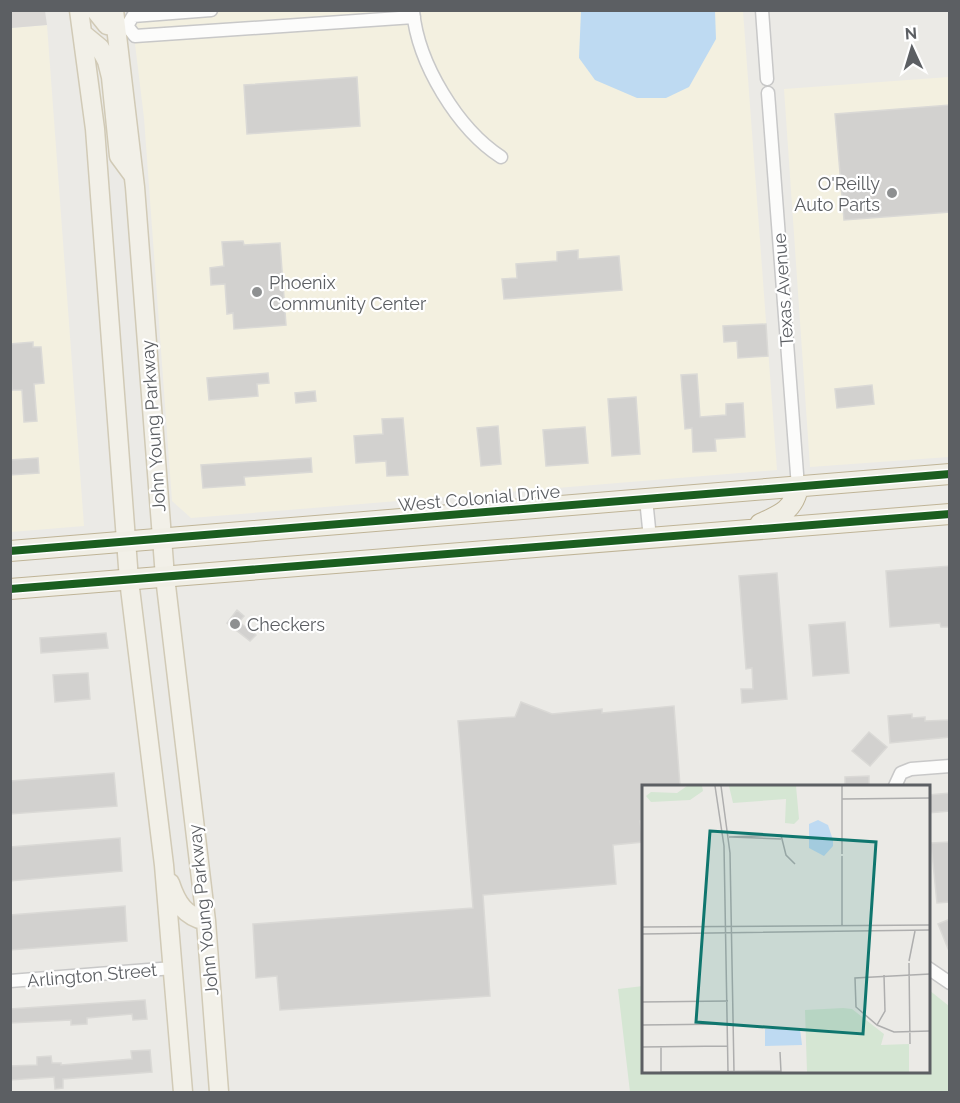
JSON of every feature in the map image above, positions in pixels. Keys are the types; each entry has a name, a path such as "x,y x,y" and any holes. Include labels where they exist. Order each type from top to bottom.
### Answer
{"highway":[{"name":"West Colonial Drive","path":"10,551 950,474"},
{"path":"746,530 782,514 792,506 798,487"},
{"path":"10,589 950,514"}],"main road":[{"name":"John Young Parkway","path":"79,10 95,129 129,580 164,865 183,1092"},
{"path":"95,10 107,25 119,21"},
{"name":"John Young Parkway","path":"119,21 134,176 165,578 206,921 219,1092"},
{"path":"83,34 100,48 107,61 111,76 119,156 134,176"},
{"path":"164,865 175,898 184,911 194,918 206,921"}],"street":[{"path":"211,10 133,16 119,21 135,36 413,14 419,42 452,111 482,144 501,157"},
{"path":"762,10 767,79"},
{"name":"Texas Avenue","path":"768,93 798,487"},
{"path":"646,499 650,538"},
{"path":"896,785 901,773 911,769 950,766"},
{"name":"Arlington Street","path":"10,981 173,968"},
{"path":"930,969 950,983"}],"shaded area":[{"path":"11,10 45,11 47,25 11,28"},
{"path":"131,11 743,11 777,470 191,518 172,501 144,118"},
{"path":"47,25 84,526 11,532 11,28"},
{"path":"949,77 949,457 810,467 784,89"}],"green space":[{"path":"642,986 642,1073 930,1073 930,991 949,1006 949,1092 630,1092 618,989"}],"water":[{"path":"581,11 715,11 716,39 689,87 666,98 637,98 595,80 579,58"}],"building":[{"path":"357,77 360,126 247,134 244,85"},
{"path":"950,105 950,212 844,220 835,114"},
{"name":"Phoenix Community Center","path":"243,241 244,245 280,243 286,325 234,329 233,313 227,314 225,284 211,285 210,268 224,266 222,242"},
{"path":"578,250 578,259 619,256 622,290 504,299 502,279 517,278 516,264 557,261 557,252"},
{"path":"766,324 768,356 738,358 737,341 724,342 723,326"},
{"path":"33,342 33,347 41,347 44,383 34,384 37,421 24,422 22,390 12,390 10,344"},
{"path":"268,373 269,383 257,384 258,396 209,400 207,378"},
{"path":"697,374 700,417 726,415 726,404 743,403 745,437 715,439 716,451 693,452 692,428 685,429 681,375"},
{"path":"872,385 874,404 837,408 835,389"},
{"path":"315,391 316,401 296,403 295,393"},
{"path":"636,397 640,454 612,456 608,399"},
{"path":"403,418 408,475 387,476 386,461 356,463 354,436 383,434 382,419"},
{"path":"498,426 501,464 481,466 477,428"},
{"path":"585,427 588,463 546,466 543,430"},
{"path":"38,458 39,473 10,475 10,460"},
{"path":"311,458 312,472 244,477 245,485 203,488 201,465"},
{"path":"950,566 950,627 941,627 940,623 890,627 886,571"},
{"path":"777,573 787,699 742,703 741,689 753,689 752,668 746,669 739,576"},
{"path":"237,610 244,616 239,622 256,635 250,641 227,623"},
{"path":"845,622 849,673 813,676 809,625"},
{"path":"106,633 108,648 41,653 40,638"},
{"path":"88,673 90,699 55,702 53,675"},
{"path":"521,702 552,714 602,709 602,713 674,706 680,785 642,785 642,821 640,821 642,842 613,845 616,884 483,895 490,996 280,1010 277,976 256,978 253,924 473,908 458,721 515,717"},
{"path":"912,714 912,718 925,717 925,721 950,720 950,737 890,743 888,716"},
{"path":"869,732 887,747 870,766 852,751"},
{"path":"114,773 117,806 10,814 10,781"},
{"path":"869,776 869,785 845,785 845,777"},
{"path":"950,793 950,811 930,813 930,795"},
{"path":"120,838 122,871 10,881 10,847"},
{"path":"950,842 950,902 937,903 931,843"},
{"path":"125,906 127,941 10,950 10,915"},
{"path":"950,919 950,951 949,951 938,924"},
{"path":"145,1000 147,1019 133,1020 132,1014 87,1018 87,1024 71,1025 71,1020 10,1023 10,1009"},
{"path":"150,1050 152,1072 63,1079 63,1088 55,1089 54,1077 10,1080 10,1066 37,1065 37,1057 51,1056 52,1063 61,1063 61,1065 132,1059 131,1051"}],"cycle path":[{"path":"10,551 950,474"},
{"path":"10,589 950,514"}],"place":[{"name":"O'Reilly Auto Parts","path":"892,193"},
{"name":"Phoenix Community Center","path":"257,292"},
{"name":"Checkers","path":"235,624"}]}
